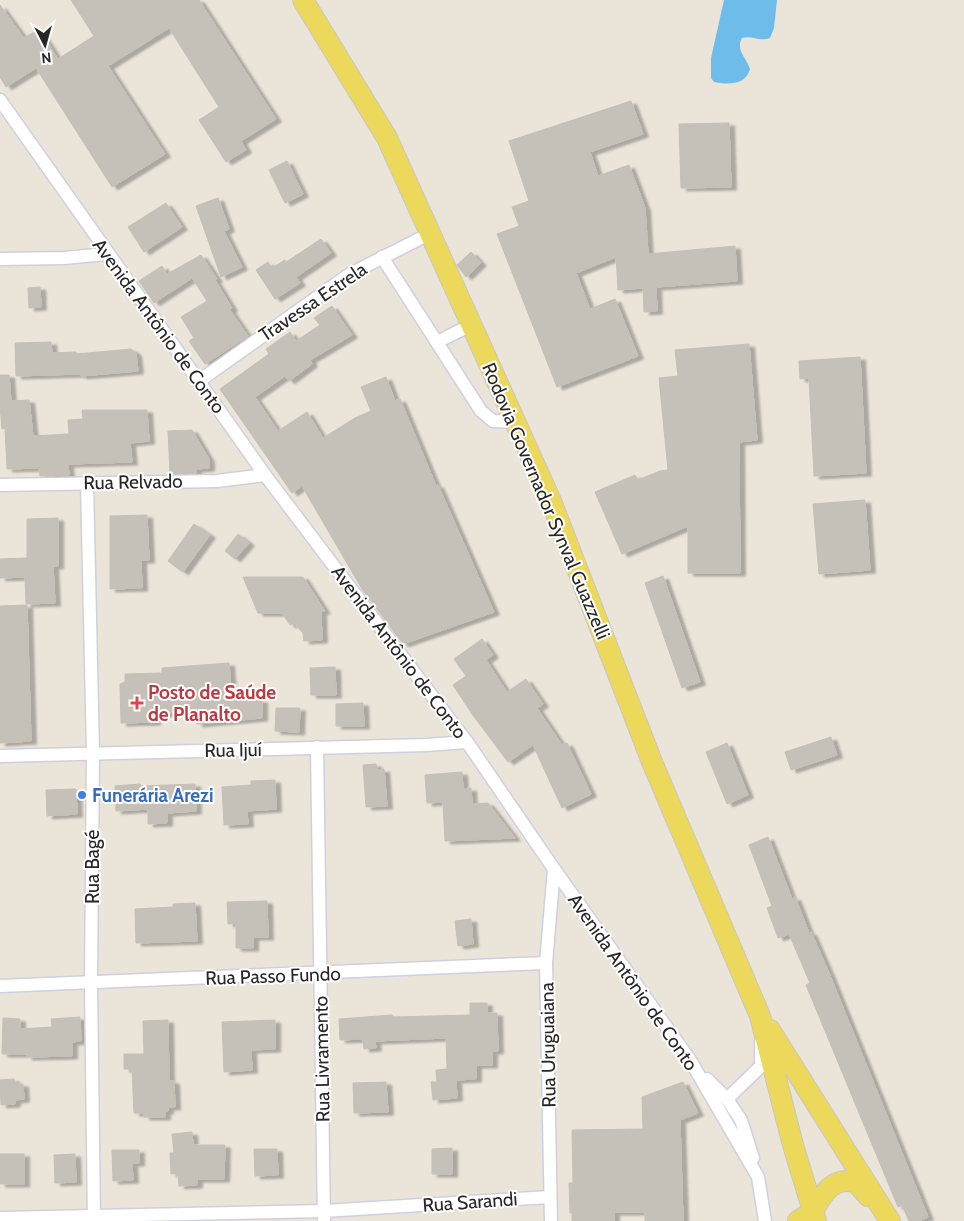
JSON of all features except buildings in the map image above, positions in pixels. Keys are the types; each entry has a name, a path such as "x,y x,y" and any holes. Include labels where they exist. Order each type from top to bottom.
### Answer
{"main road":[{"name":"Rodovia Governador Synval Guazzelli","path":"303,0 387,138 432,233 514,422 551,501 652,762 760,1016 793,1145 809,1217"},
{"name":"Rodovia Governador Synval Guazzelli","path":"760,1016 889,1221"},
{"path":"809,1217 816,1203 834,1184 844,1180 856,1182 889,1221"}],"street":[{"name":"Avenida Antônio de Conto","path":"0,100 106,254 265,475 467,742 554,869 690,1060 758,1177 765,1221"},
{"name":"Travessa Estrela","path":"199,381 350,274 432,233"},
{"path":"0,258 64,258 106,254"},
{"path":"382,257 487,418 493,421 514,422"},
{"path":"437,342 471,325"},
{"name":"Rua Relvado","path":"0,485 217,480 265,475"},
{"name":"Rua Bagé","path":"87,483 93,753 91,983 94,1218"},
{"name":"Rua Ijuí","path":"0,756 426,745 467,742"},
{"name":"Rua Livramento","path":"317,747 324,1216"},
{"name":"Rua Uruguaiana","path":"551,1221 546,964 554,869"},
{"name":"Rua Passo Fundo","path":"0,986 546,964"},
{"path":"727,1100 761,1066 760,1016"},
{"path":"690,1060 727,1100 741,1120 758,1177"},
{"name":"Rua Sarandi","path":"0,1218 324,1216 550,1197"}],"water":[{"path":"724,0 777,0 774,28 770,38 749,37 742,38 740,42 741,50 750,69 745,78 736,83 714,82 711,78 711,58"}],"place":[{"name":"Posto de Saúde de Planalto","path":"137,703"},
{"name":"Funerária Arezi","path":"82,795"}]}
